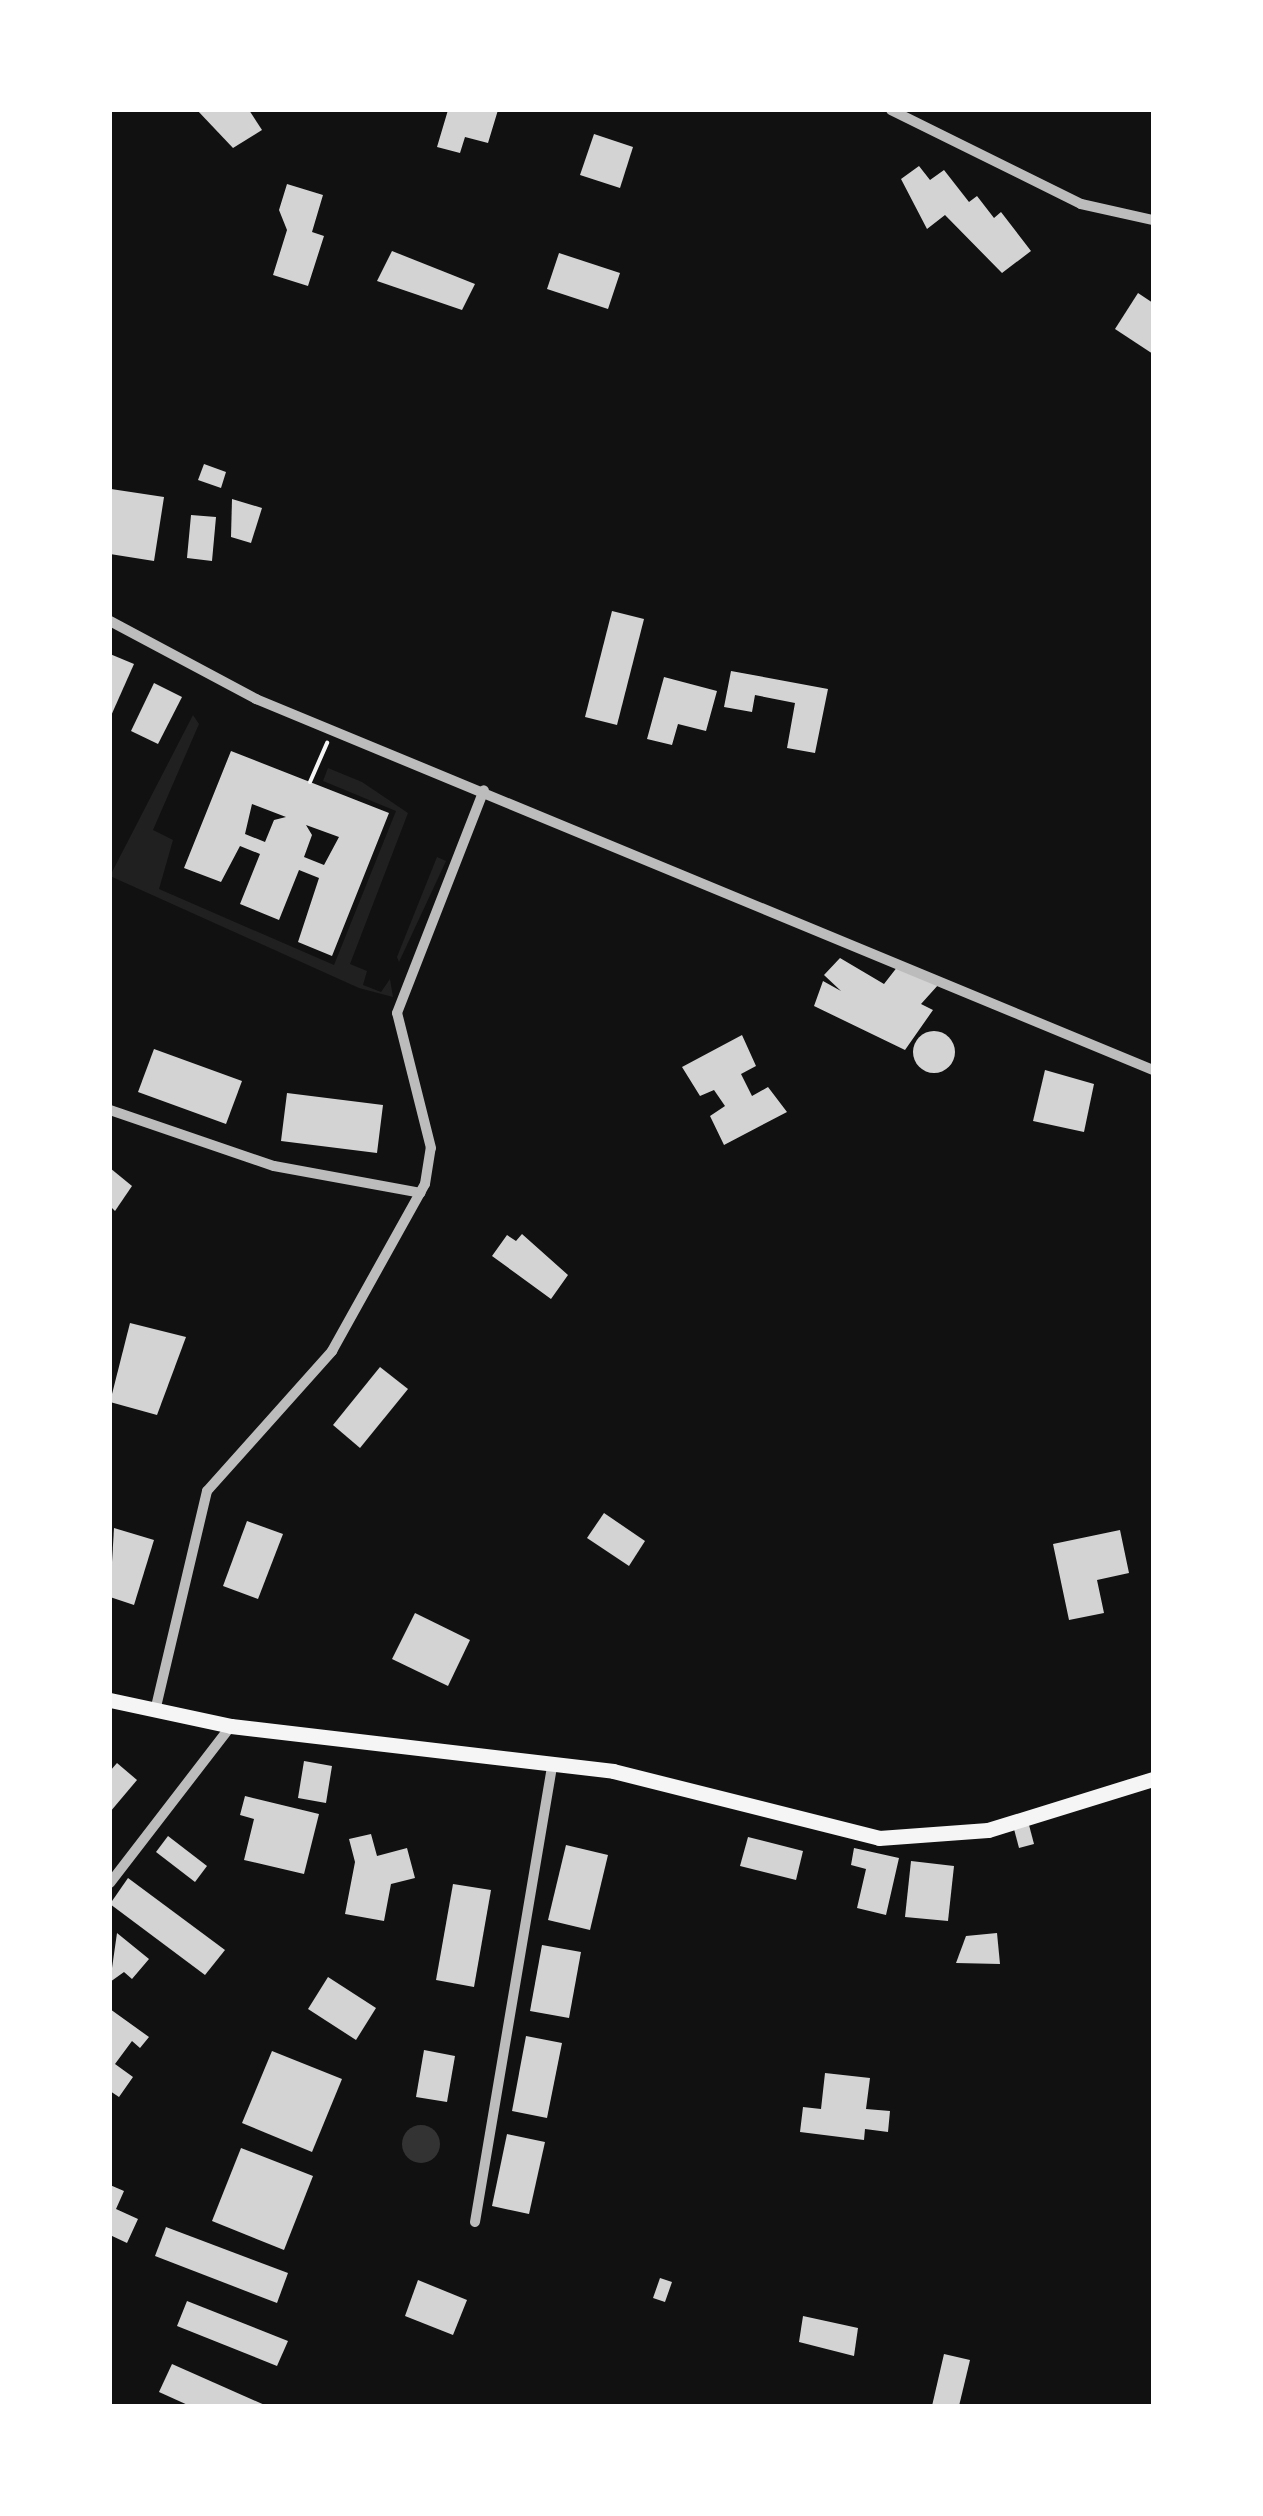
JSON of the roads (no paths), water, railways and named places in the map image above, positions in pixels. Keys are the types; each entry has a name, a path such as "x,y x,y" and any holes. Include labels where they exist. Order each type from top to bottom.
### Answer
{"main road":[{"path":"110,1700 231,1726 553,1763 906,1839 998,1827 1153,1779"}],"street":[{"path":"891,110 1081,204 1153,220"},
{"path":"110,622 239,691 1153,1070"},
{"path":"154,1711 208,1492 332,1351 421,1193 432,1163 397,1014 484,790"},
{"path":"110,1110 274,1166 421,1193"},
{"path":"110,1883 231,1726"},
{"path":"475,2222 553,1763"}]}
